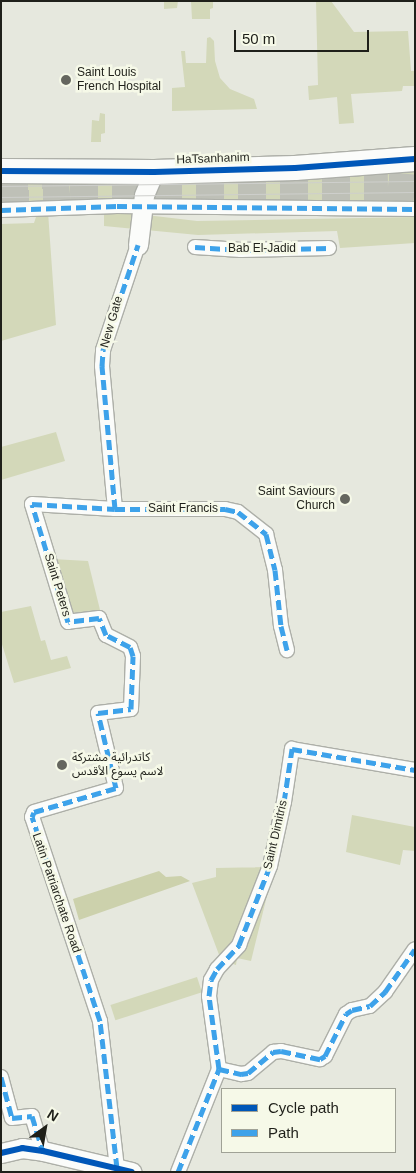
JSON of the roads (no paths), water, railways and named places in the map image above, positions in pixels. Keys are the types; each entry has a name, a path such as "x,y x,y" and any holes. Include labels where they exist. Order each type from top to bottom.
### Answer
{"street":[{"name":"HaTsanhanim","path":"5,170 154,172 295,168 415,159"},
{"name":"New Gate","path":"115,509 102,366 103,350 138,245 142,206 147,183 154,172"},
{"path":"1,210 142,206 415,209"},
{"name":"Bab El-Jadid","path":"195,247 241,250 329,248"},
{"name":"Saint Francis","path":"32,504 115,509 226,509 238,512 266,534 275,570 281,626 287,650"},
{"name":"Saint Peters","path":"32,504 68,622 99,618 106,636 130,647"},
{"name":"Latin Patriarchate Road","path":"124,1170 100,1021 32,817 34,812 116,788 98,713 131,710 133,656 130,647"},
{"name":"Saint Dimitris","path":"219,1069 209,996 211,980 217,968 239,944 270,866 284,802 292,748 415,770"},
{"path":"178,1172 219,1069 242,1074 248,1073 273,1052 281,1051 320,1059 325,1056 346,1014 352,1010 370,1006 380,997 415,949"},
{"path":"1,1077 12,1118 32,1116 43,1151"},
{"path":"2,1152 22,1148 43,1151 124,1170"}],"tunnel":[{"path":"1,197 70,191 388,186 415,189"}],"tram line":[{"path":"1,186 415,181"},
{"path":"1,197 415,192"}],"place":[{"name":"Saint Louis French Hospital","path":"66,80"},
{"name":"Saint Saviours Church","path":"345,499"},
{"name":"كاتدرائية مشتركة لاسم يسوع الأقدس","path":"62,765"}]}
